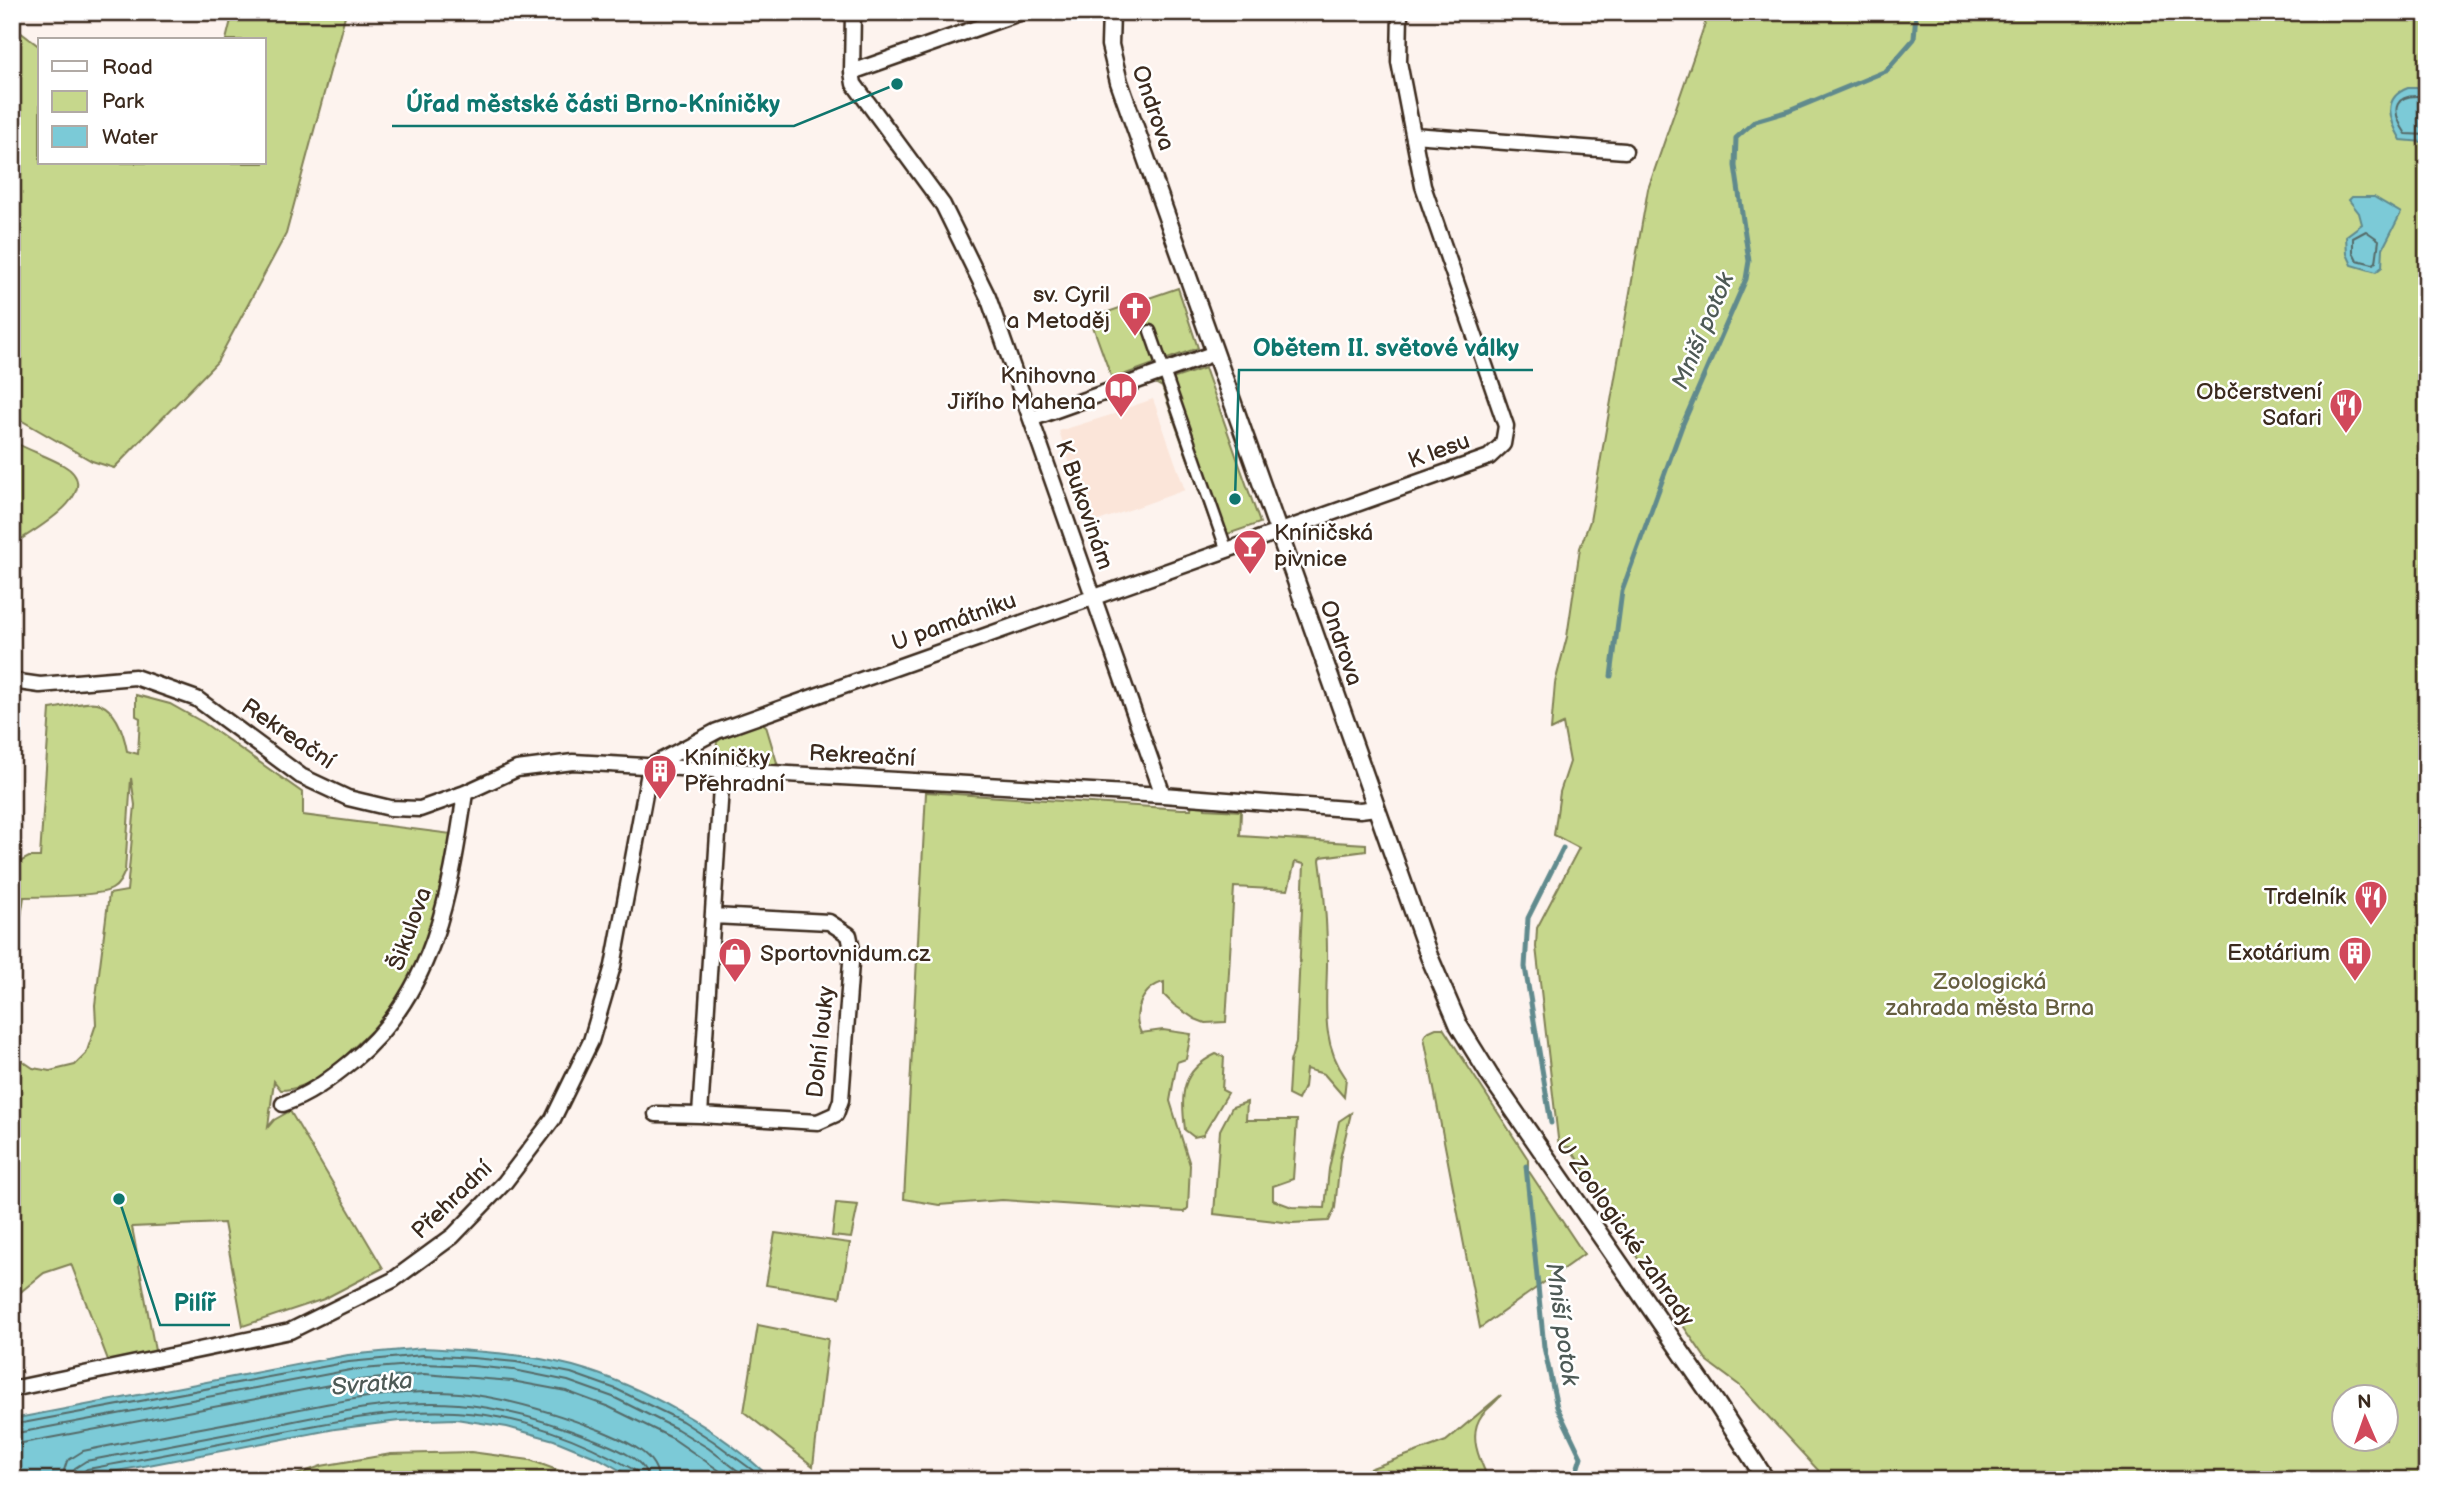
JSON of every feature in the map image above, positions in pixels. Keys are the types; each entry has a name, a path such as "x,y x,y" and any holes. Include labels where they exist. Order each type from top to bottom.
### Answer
{"street":[{"name":"K Bukovinám","path":"852,12 854,84 943,205 988,297 1163,795"},
{"path":"852,72 1021,12"},
{"name":"Ondrova","path":"1111,12 1109,32 1116,72 1376,808 1450,1007"},
{"name":"K lesu","path":"1278,533 1489,457 1503,444 1506,426 1423,186 1399,62 1400,12"},
{"path":"1413,135 1625,151"},
{"path":"1150,331 1227,551"},
{"path":"1031,419 1215,352"},
{"name":"U památníku","path":"650,767 717,731 1278,533"},
{"name":"Rekreační","path":"12,681 40,685 135,677 197,699 301,776 348,798 390,808 420,809 465,793 517,769 573,762 1163,795 1360,810 1376,808"},
{"name":"Přehradní","path":"12,1389 290,1331 393,1280 453,1236 505,1182 553,1119 591,1041 613,966 650,767"},
{"path":"701,1115 722,771"},
{"name":"Šikulova","path":"283,1104 328,1082 375,1043 409,996 433,945 454,868 465,793"},
{"name":"Dolní louky","path":"656,1114 818,1122 836,1114 841,1100 852,949 849,935 830,922 713,916"},
{"name":"U Zoologické zahrady","path":"1450,1007 1469,1044 1490,1076 1717,1404 1766,1480"}],"shaded area":[{"path":"1153,399 1185,490 1090,524 1059,431"}],"green space":[{"path":"233,12 346,12 286,234 217,362 114,468 92,461 12,415 12,26 38,46 38,164 266,164 266,38 226,38"},
{"name":"Zoologická zahrada města Brna","path":"1709,12 2427,12 2427,1480 1823,1480 1818,1470 1739,1385 1708,1362 1643,1267 1572,1147 1559,1147 1536,947 1537,928 1579,848 1554,835 1560,792 1570,762 1563,724 1551,730 1555,683 1567,637 1580,548 1590,521 1648,189"},
{"path":"1178,288 1198,348 1112,379 1090,318"},
{"path":"1205,368 1260,523 1216,538 1162,387 1157,384"},
{"path":"12,441 63,465 75,475 77,487 62,510 12,545"},
{"path":"136,695 170,704 204,723 303,793 303,815 452,834 430,940 413,973 374,1034 370,1032 329,1070 306,1084 281,1090 274,1081 268,1127 274,1120 290,1111 383,1268 324,1299 243,1326 224,1223 132,1227 156,1356 110,1365 71,1264 44,1273 12,1299 12,1054 33,1068 50,1071 75,1065 86,1054 96,1024 95,1005 109,894 127,891 135,805 131,778 125,871 121,879 114,887 96,893 24,897 12,992 12,866 29,857 40,857 50,709 83,703 100,704 116,718 127,751 138,754 140,718 136,716"},
{"path":"762,723 766,726 778,766 724,765 716,751 717,742 725,735"},
{"path":"926,792 1182,809 1191,809 1192,802 1204,803 1205,809 1241,811 1240,836 1366,844 1366,851 1321,857 1320,860 1326,929 1326,1017 1331,1048 1346,1078 1344,1097 1324,1074 1306,1069 1304,1087 1298,1100 1288,1095 1290,1062 1296,1042 1304,864 1295,862 1288,890 1234,887 1226,1022 1205,1023 1195,1019 1164,995 1164,982 1150,989 1138,1009 1141,1033 1163,1030 1191,1034 1186,1059 1177,1062 1170,1101 1190,1165 1188,1208 1184,1212 1002,1200 939,1205 904,1199"},
{"path":"1443,1028 1528,1159 1528,1170 1584,1254 1480,1328 1424,1037 1427,1032"},
{"path":"1216,1054 1224,1057 1222,1090 1228,1093 1203,1135 1194,1137 1185,1130 1183,1105 1186,1085 1195,1068"},
{"path":"1247,1102 1246,1120 1297,1120 1293,1179 1273,1186 1273,1200 1292,1207 1325,1208 1329,1169 1339,1121 1351,1113 1340,1159 1335,1208 1329,1221 1292,1223 1214,1214 1220,1130 1232,1107"},
{"path":"836,1203 858,1205 851,1238 832,1236"},
{"path":"775,1233 850,1243 840,1297 766,1285"},
{"path":"758,1325 828,1339 813,1466 744,1412"},
{"path":"1501,1395 1482,1415 1476,1431 1476,1448 1489,1480 1339,1480 1446,1441"},
{"path":"471,1452 530,1460 584,1480 226,1480 258,1474 293,1476 321,1466 391,1454"}],"water":[{"path":"2408,88 2420,88 2427,92 2427,141 2401,140 2391,118 2394,98"},
{"path":"2352,197 2374,197 2401,213 2383,248 2382,267 2376,272 2352,265 2347,254 2346,236 2362,224 2359,213 2349,200"},
{"name":"Svratka","path":"424,1348 536,1358 599,1374 679,1411 729,1444 772,1480 637,1480 600,1459 554,1440 507,1427 456,1419 399,1421 335,1429 71,1480 12,1480 12,1419 348,1355"}],"waterway":[{"name":"Mniší potok","path":"1611,676 1622,591 1682,426 1746,279 1749,261 1735,166 1736,138 1755,121 1789,111 1886,71 1914,39 1916,12"},
{"name":"Mniší potok","path":"1551,1123 1525,967 1528,918 1563,848"},
{"name":"Mniší potok","path":"1526,1166 1544,1347 1557,1407 1581,1457 1574,1480"}],"place":[{"name":"Úřad městské části Brno-Kníničky","path":"897,84"},
{"name":"sv. Cyril a Metoděj","path":"1135,338"},
{"name":"Knihovna Jiřího Mahena","path":"1121,419"},
{"name":"Občerstvení Safari","path":"2346,435"},
{"name":"Obětem II. světové války","path":"1235,499"},
{"name":"Kníničská pivnice","path":"1250,576"},
{"name":"Kníničky Přehradní","path":"660,801"},
{"name":"Trdelník","path":"2371,927"},
{"name":"Exotárium","path":"2355,983"},
{"name":"Sportovnidum.cz","path":"735,984"},
{"name":"Pilíř","path":"119,1199"}]}
